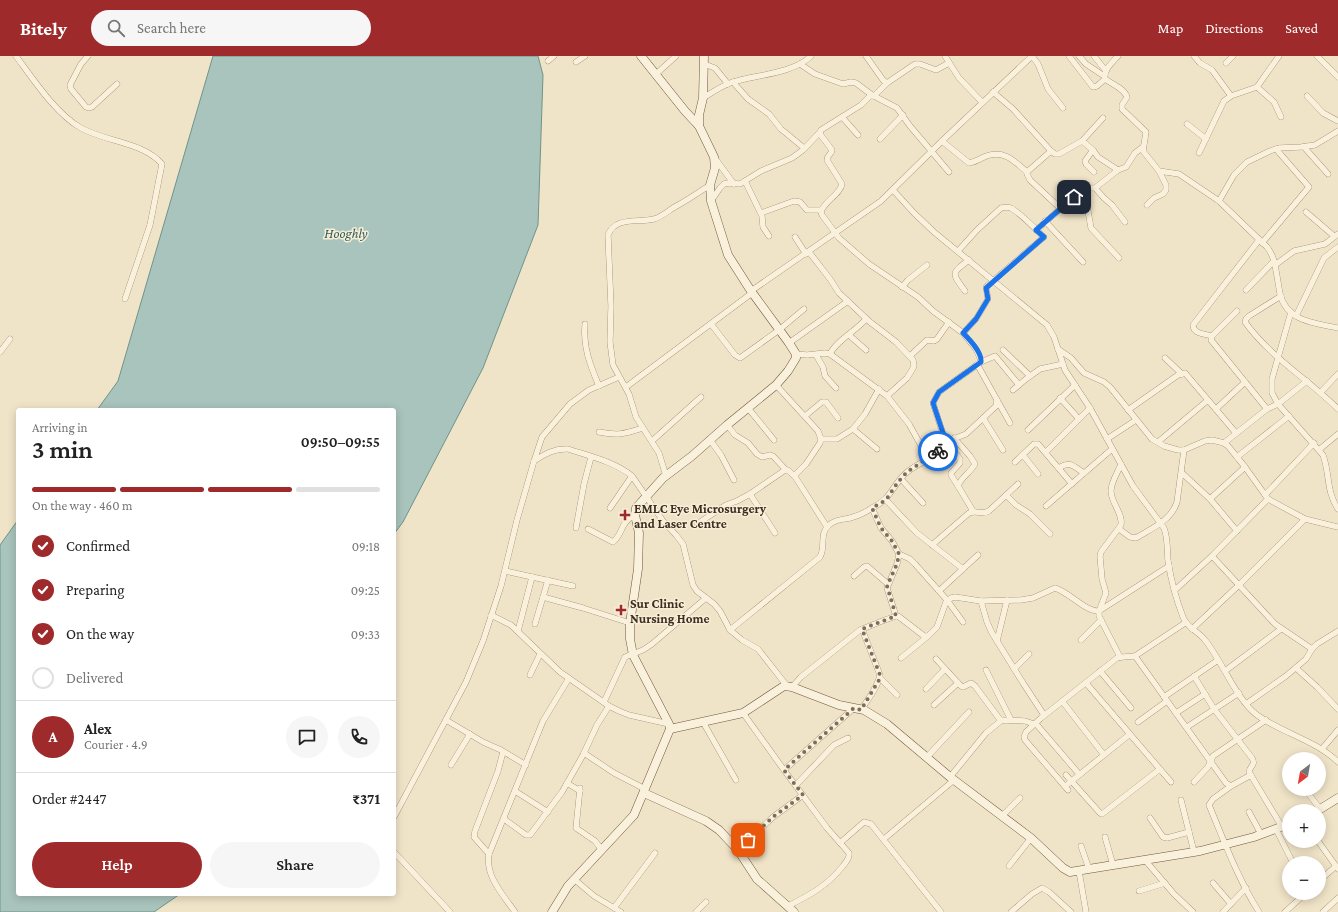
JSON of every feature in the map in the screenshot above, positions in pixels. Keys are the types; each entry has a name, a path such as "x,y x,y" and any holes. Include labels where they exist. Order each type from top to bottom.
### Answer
{"main road":[{"path":"552,912 568,886 634,815 669,726 633,655 630,639 630,623 638,569 639,533 635,515 636,508 666,476 776,385 794,363 796,358 796,354 789,343 751,292 728,256 711,201 710,186 715,168 714,157 699,126 655,75 641,56"},
{"path":"699,126 699,115 703,98 704,60"},
{"path":"669,726 704,722 743,713 784,686 839,705 858,709 887,724 952,778 1031,838 1063,868 1070,872 1194,852 1282,827"},
{"path":"644,791 706,821 719,830 738,850 758,879 794,912"},
{"path":"1326,805 1338,798"}],"street":[{"path":"16,56 46,96 61,112 81,128 153,155 162,164 150,225 125,299"},
{"path":"548,62 554,56"},
{"path":"576,62 585,56"},
{"path":"655,75 676,56"},
{"path":"703,98 731,83 771,74 800,64 811,56"},
{"path":"866,56 886,83"},
{"path":"945,56 959,78 982,102"},
{"path":"1069,56 1093,87 1097,86 1118,56"},
{"path":"1079,56 1086,64 1105,75 1122,89 1127,97 1122,105 1122,109 1146,132 1143,151 1159,171 1166,185 1166,190 1163,194 1154,198 1147,205"},
{"path":"1094,56 1105,75"},
{"path":"1194,56 1200,63 1212,70 1231,96"},
{"path":"1226,63 1233,56"},
{"path":"1199,154 1224,101 1231,96 1257,87 1279,56"},
{"path":"1317,56 1338,77"},
{"path":"85,57 70,85 71,89 86,107 92,107 117,84"},
{"path":"626,387 711,324 751,292 873,207 893,190 931,151 1029,57 1038,64 1048,90 1063,108"},
{"path":"704,60 715,68 748,99 768,114 781,129 804,148"},
{"path":"800,64 815,74 843,84 856,83 873,95 895,106 949,172"},
{"path":"711,201 724,184 740,184 761,171 792,158 821,130 861,105 886,83 915,64 920,64 936,70 949,64"},
{"path":"1257,87 1274,102 1281,117"},
{"path":"992,92 1013,109 1051,151 1056,154 1059,154 1082,141 1103,118"},
{"path":"1307,96 1323,113 1338,121"},
{"path":"880,139 902,115"},
{"path":"842,117 858,135"},
{"path":"1187,124 1206,139"},
{"path":"1219,201 1234,175 1247,162 1276,149 1315,145 1338,131"},
{"path":"760,213 794,201 800,202 807,210 821,210 840,189 842,184 827,160 832,150 820,132"},
{"path":"942,141 968,162 974,162 993,154 1001,154 1009,158 1027,172 1027,177 1060,208"},
{"path":"1082,141 1093,150 1098,157 1118,170"},
{"path":"1036,230 1060,208 1085,189 1095,188 1118,170 1126,167 1135,153 1143,147"},
{"path":"1304,147 1328,174"},
{"path":"1212,336 1195,331 1193,326 1260,241 1309,187 1276,149"},
{"path":"1093,150 1085,161 1094,172"},
{"path":"1027,172 1051,151"},
{"path":"714,157 734,184"},
{"path":"1159,171 1179,174 1219,201 1272,253 1280,296 1291,312 1302,320 1338,328"},
{"path":"745,181 760,213 763,227 769,236"},
{"path":"666,476 659,453 636,417 626,387 613,365 611,355 611,306 607,239 611,228 622,222 657,218 710,186"},
{"path":"1095,188 1112,205 1125,222"},
{"path":"893,190 914,213 1047,324 1054,337 1062,364 1090,408 1134,486 1161,522 1166,533 1169,566 1174,590 1185,623 1206,640 1246,704 1253,711 1266,720 1322,749 1338,762"},
{"path":"1074,197 1088,211 1091,228 1119,258"},
{"path":"958,251 977,230 1002,208 1006,207 1011,208 1044,237 993,280 986,288 988,299 976,319 963,333"},
{"path":"821,210 822,215 835,233 869,264 918,297 932,311 963,333 976,349 981,358 979,363 1010,423"},
{"path":"1246,290 1275,263 1294,251 1325,244 1336,235 1306,212"},
{"path":"1045,221 1084,262"},
{"path":"795,237 830,279 839,293 866,319 896,342 913,360 914,366 912,370 901,384 887,396"},
{"path":"1296,316 1322,261 1338,247"},
{"path":"965,291 955,276 955,273 957,269 969,260"},
{"path":"902,287 926,265"},
{"path":"1280,296 1249,316 1245,322 1278,358 1321,392 1338,409"},
{"path":"789,343 848,301"},
{"path":"711,324 739,358 779,330 804,309"},
{"path":"1237,311 1212,336 1211,340 1267,409"},
{"path":"1291,312 1272,379 1275,399 1320,449 1326,462 1331,496 1337,505"},
{"path":"830,354 836,345 866,319"},
{"path":"910,356 927,340 934,341 937,339 949,322"},
{"path":"585,324 584,338 586,349 599,386"},
{"path":"850,334 866,350"},
{"path":"0,352 10,339"},
{"path":"1058,349 1071,358 1084,373 1104,382 1152,439 1174,449 1184,450 1206,441 1212,440 1224,443 1245,467 1267,497 1305,519 1338,527"},
{"path":"1003,350 1030,376"},
{"path":"796,354 830,354 879,389 887,396 909,424 928,458"},
{"path":"816,355 823,367 825,376 836,388"},
{"path":"973,511 951,475 960,463 960,459 945,441 933,403 939,392 979,363 995,356 1019,385"},
{"path":"1165,358 1182,374 1188,376 1236,433"},
{"path":"1013,390 1040,369 1062,364"},
{"path":"1128,410 1182,374"},
{"path":"1321,392 1338,374"},
{"path":"396,813 466,682 492,615 502,586 517,520 542,437 570,404 582,394 619,377"},
{"path":"1224,443 1267,409 1278,404 1307,381"},
{"path":"1216,409 1245,382"},
{"path":"776,385 818,431 821,439"},
{"path":"1028,430 1075,385"},
{"path":"821,439 836,439 853,429 865,414 879,389"},
{"path":"652,441 701,397"},
{"path":"1060,398 1079,419"},
{"path":"730,630 820,557 823,548 822,535 827,527 836,520 848,519 886,500 907,472 938,451 945,441 966,434 996,406 997,400"},
{"path":"1158,442 1208,400"},
{"path":"805,416 826,402 838,418"},
{"path":"748,408 774,440"},
{"path":"1046,452 1090,408"},
{"path":"1237,457 1289,416"},
{"path":"983,418 1003,450"},
{"path":"1107,439 1136,420"},
{"path":"727,425 735,435 748,443 757,454 762,457 770,455 773,456 786,470 794,475 827,527"},
{"path":"599,432 617,435 626,434 643,428"},
{"path":"853,429 877,449"},
{"path":"1320,449 1338,434"},
{"path":"954,438 975,464 958,486"},
{"path":"794,475 806,464 821,439"},
{"path":"710,440 721,455 734,480"},
{"path":"1174,590 1237,531 1314,443"},
{"path":"1015,462 1036,444 1040,444 1072,484"},
{"path":"534,461 548,452 568,449 591,456 626,471 632,476 663,521 676,534 683,544 693,585 697,591 714,604 720,611 730,630 742,640 758,649 789,687 862,629 896,616 901,618 924,636 928,636"},
{"path":"1046,506 1112,449"},
{"path":"1119,529 1130,537 1136,538 1169,517 1175,508 1182,473 1184,450"},
{"path":"1023,454 1038,474"},
{"path":"576,528 591,456"},
{"path":"1059,468 1065,464 1068,464 1084,474"},
{"path":"1120,657 1101,620 1099,611 1106,593 1102,579 1101,552 1119,529 1122,520 1111,491 1121,464"},
{"path":"1210,499 1245,467"},
{"path":"698,524 726,505 750,494 786,470"},
{"path":"1182,473 1210,499 1237,531"},
{"path":"610,508 632,476"},
{"path":"901,479 923,503"},
{"path":"932,545 973,511 985,513 1018,484"},
{"path":"750,494 775,532"},
{"path":"1006,495 1016,505 1030,514 1050,534"},
{"path":"886,500 917,533 963,569"},
{"path":"872,508 881,528 892,541 899,554 910,559 947,600 963,622"},
{"path":"588,529 613,542 616,540 626,520 635,515"},
{"path":"1192,629 1239,585 1305,519"},
{"path":"896,616 887,591 888,584 897,564 899,554"},
{"path":"939,591 978,555"},
{"path":"1212,556 1269,618 1281,629 1312,649"},
{"path":"854,576 867,566 888,584"},
{"path":"901,658 937,627 947,600 955,597 981,601 1033,598 1055,588 1065,592 1090,609 1099,611 1169,566"},
{"path":"505,571 573,586"},
{"path":"518,631 532,576"},
{"path":"535,624 548,580"},
{"path":"543,597 630,623"},
{"path":"604,702 625,657 633,655 652,644 706,598"},
{"path":"997,641 1007,600"},
{"path":"981,601 990,628 997,641 1044,715"},
{"path":"492,615 511,625 560,672 609,706 619,712 669,726"},
{"path":"1082,640 1101,620"},
{"path":"1130,734 1079,774 1066,788 1025,740 1024,736 1026,732 1044,715 1100,671 1120,657 1135,656 1185,623"},
{"path":"862,629 880,678 897,695"},
{"path":"1225,671 1281,629"},
{"path":"1246,704 1281,680 1306,659 1312,649 1338,631"},
{"path":"530,675 540,654"},
{"path":"1014,669 1029,654"},
{"path":"1135,656 1211,760 1226,783 1231,786"},
{"path":"936,659 963,687 971,683 976,686 1001,721"},
{"path":"1138,722 1194,676 1218,660"},
{"path":"1296,668 1317,686 1338,709"},
{"path":"926,689 945,669"},
{"path":"986,670 1011,720"},
{"path":"1100,671 1131,708"},
{"path":"1194,676 1214,709 1254,762 1254,765 1249,772 1282,827"},
{"path":"515,912 494,882 488,868 489,854 543,721 569,678"},
{"path":"784,770 858,709 880,678"},
{"path":"1086,682 1171,782"},
{"path":"934,705 958,683"},
{"path":"1187,727 1239,693"},
{"path":"1176,712 1205,694"},
{"path":"1062,701 1104,755"},
{"path":"504,819 526,835 530,835 548,812 567,783 584,753 597,725 609,706"},
{"path":"927,757 969,712"},
{"path":"743,713 784,770 850,855 848,860 834,878 815,892 788,906"},
{"path":"446,720 526,765"},
{"path":"884,839 952,778 986,733 1001,721 1011,720 1035,723 1079,774"},
{"path":"1194,782 1208,767 1216,753 1266,720"},
{"path":"704,722 736,780"},
{"path":"1322,749 1338,730"},
{"path":"451,765 470,734"},
{"path":"796,785 834,745 848,738"},
{"path":"489,854 474,837 474,831 496,776 503,752"},
{"path":"584,753 644,791"},
{"path":"1066,775 1070,782 1102,814 1160,769"},
{"path":"1251,775 1231,786 1209,802 1209,805 1246,888 1259,912"},
{"path":"567,783 580,790 576,828 595,841 602,850"},
{"path":"515,791 548,812"},
{"path":"738,850 773,817 803,795"},
{"path":"1002,816 1020,798"},
{"path":"1181,800 1194,852"},
{"path":"1249,812 1261,834"},
{"path":"1150,818 1163,837 1167,838 1190,832"},
{"path":"840,843 864,822 871,824 941,912"},
{"path":"1105,837 1113,865"},
{"path":"1009,866 1031,838"},
{"path":"1081,846 1088,869"},
{"path":"1323,848 1337,868 1326,876"},
{"path":"614,908 655,853"},
{"path":"396,854 450,912"},
{"path":"1145,860 1193,912"},
{"path":"1079,871 1086,912"},
{"path":"574,879 594,896 621,912"},
{"path":"1140,891 1165,883"},
{"path":"1213,883 1231,904"},
{"path":"1011,912 1032,894 1042,888 1049,892 1071,912"},
{"path":"1223,912 1246,888"},
{"path":"1323,912 1338,898"},
{"path":"1285,912 1298,900"},
{"path":"696,912 706,902"}],"water":[{"name":"Hooghly","path":"213,56 538,56 543,75 538,225 483,368 403,522 396,531 396,408 98,408 118,381"},
{"path":"16,523 16,896 177,896 154,912 0,912 0,545"}],"way so far":[{"path":"748,840 773,817 803,795 784,770 854,708 861,710 879,680 880,675 862,629 896,616 887,591 887,586 899,560 899,554 892,541 881,528 872,508 886,500 907,472 938,451"}],"place":[{"name":"EMLC Eye Microsurgery and Laser Centre","path":"625,515"},
{"name":"Sur Clinic Nursing Home","path":"621,610"}],"route":[{"path":"938,451 943,445 944,436 933,403 939,392 946,386 981,362 981,358 976,349 963,333 976,319 988,299 986,288 993,280 1044,237 1036,230 1074,197"}]}
